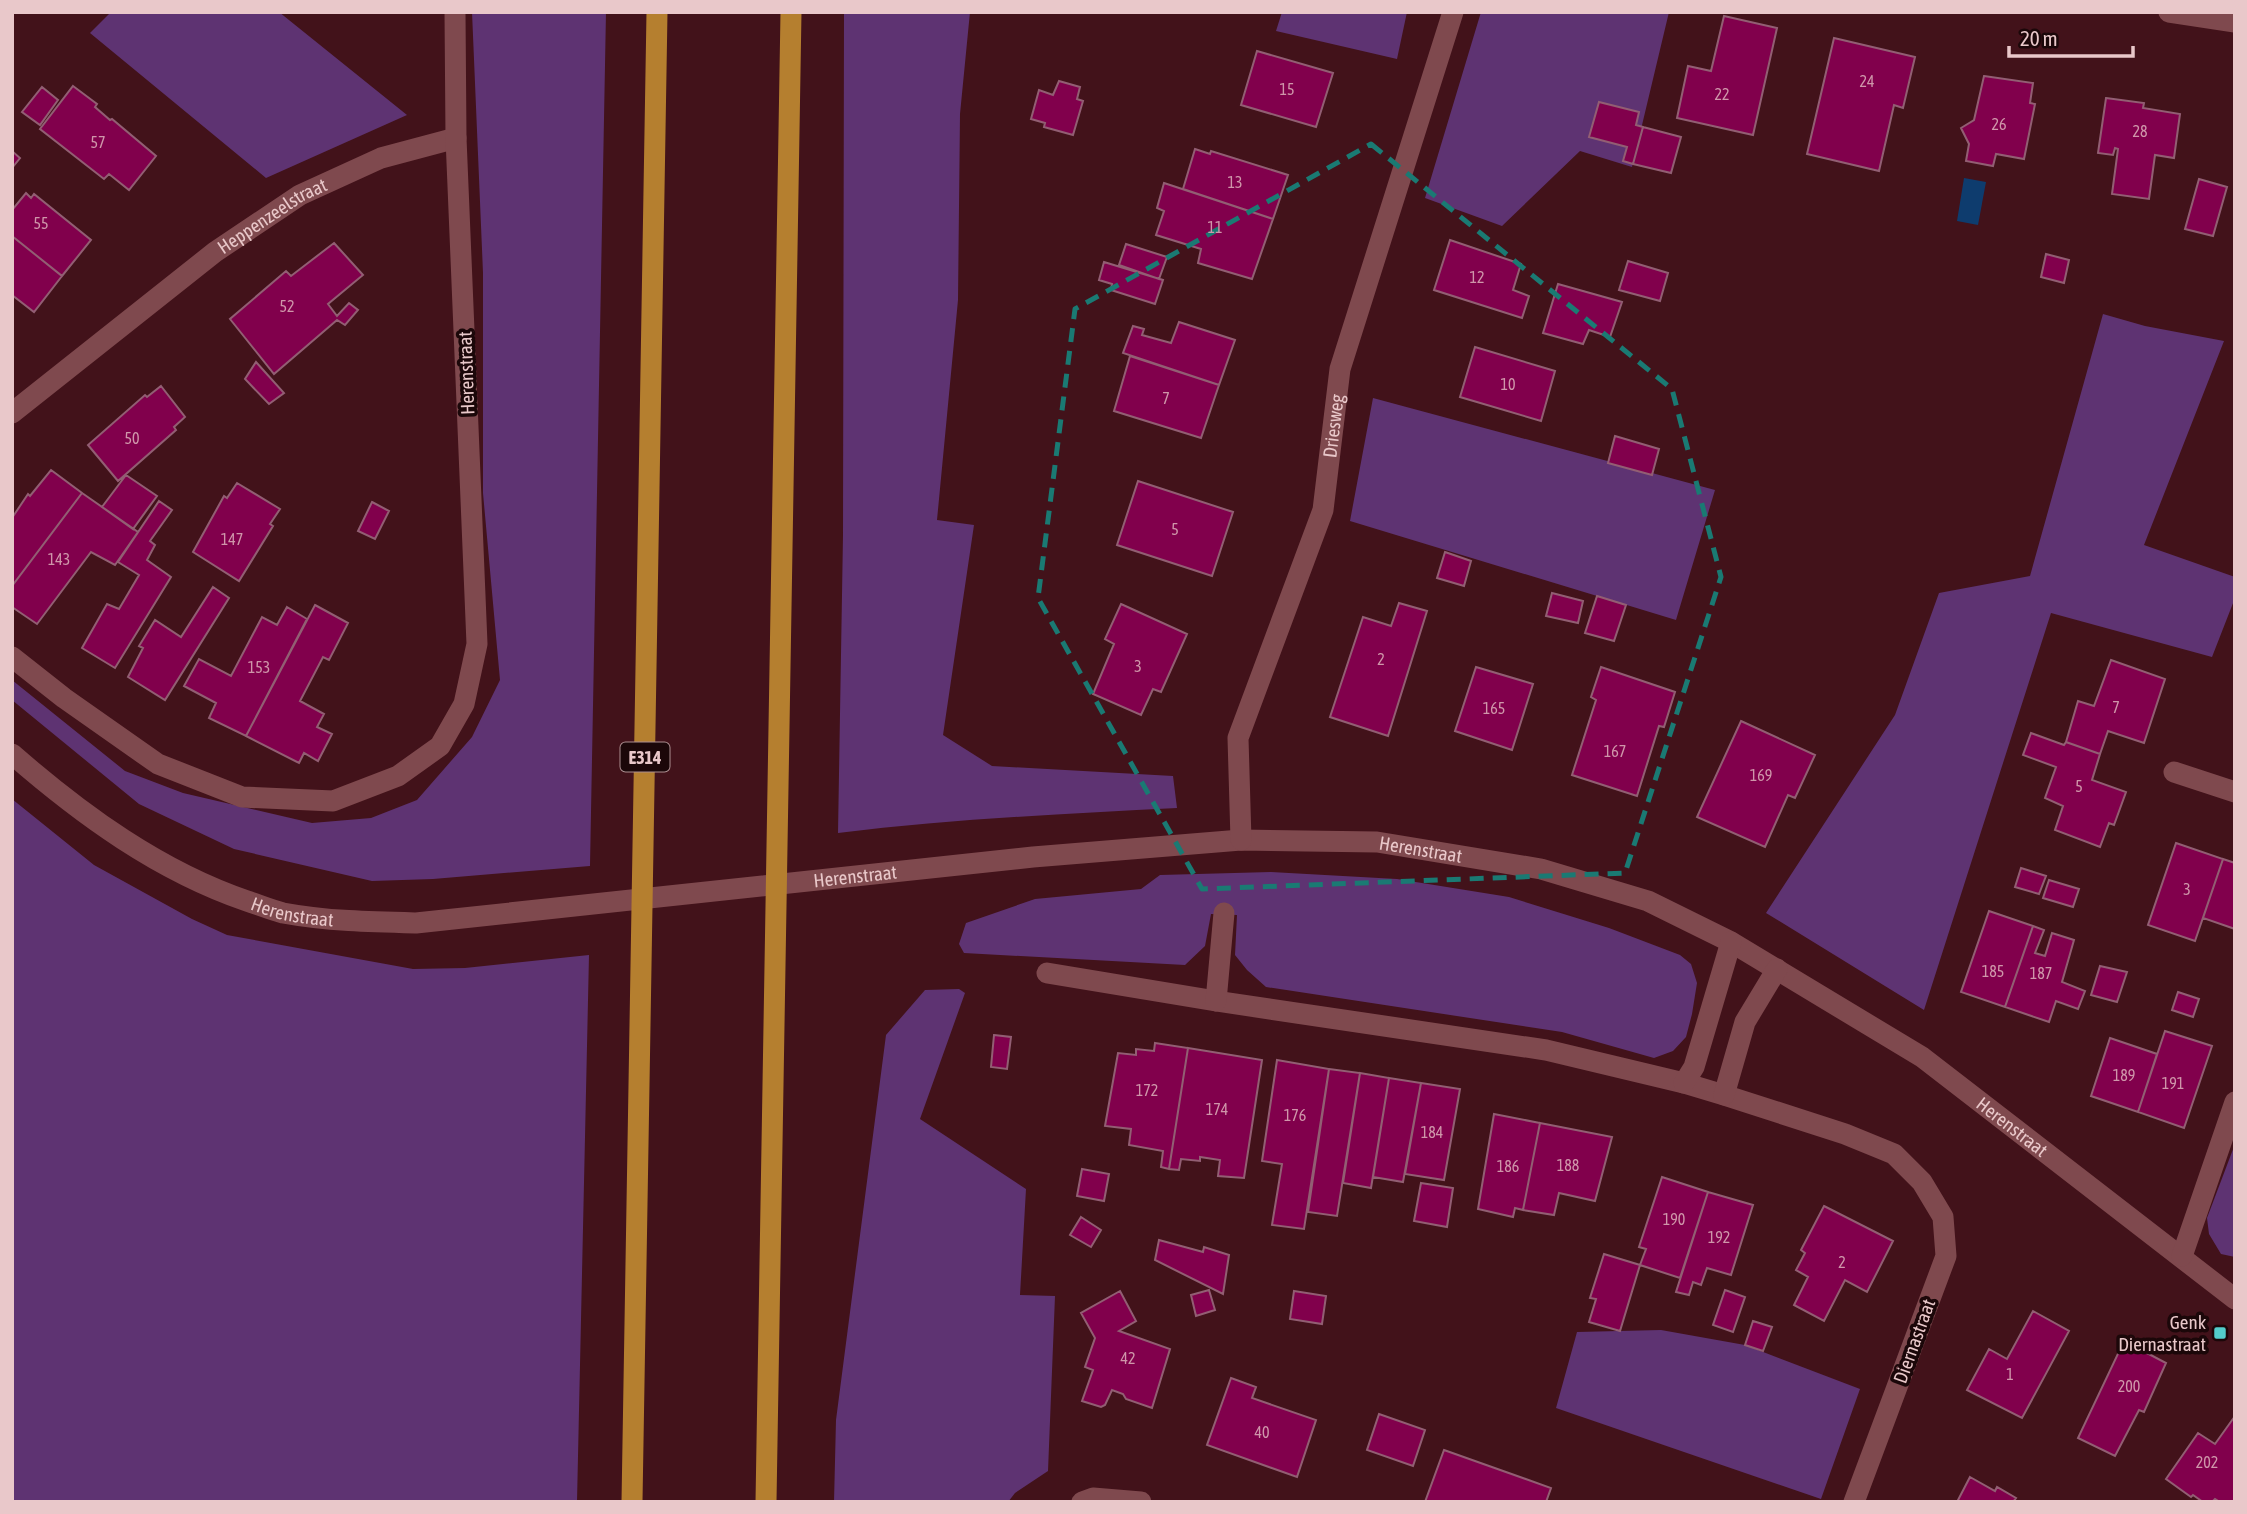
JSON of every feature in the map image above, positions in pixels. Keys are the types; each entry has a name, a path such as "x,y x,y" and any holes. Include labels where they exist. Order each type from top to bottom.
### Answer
{"highway":[{"name":"E314","path":"632,1502 657,12"},
{"path":"766,1502 791,12"}],"street":[{"path":"455,12 456,138"},
{"name":"Driesweg","path":"1241,841 1238,738 1323,510 1340,369 1453,12"},
{"path":"2169,12 2235,22"},
{"name":"Heppenzeelstraat","path":"12,413 215,252 300,195 381,158 456,138"},
{"name":"Herenstraat","path":"12,657 64,698 158,764 242,797 332,801 398,776 440,746 464,704 477,644 456,138"},
{"name":"Herenstraat","path":"12,754 48,786 139,851 222,892 281,912 360,922 416,923 1004,860 1241,841 1377,842 1541,869 1648,901 1731,942 1922,1057 2235,1299"},
{"path":"2174,772 2235,792"},
{"path":"1216,1001 1224,913"},
{"path":"1684,1083 1694,1067 1731,942"},
{"path":"1047,973 1546,1050 1684,1083 1724,1096 1745,1022 1777,970"},
{"name":"Diernastraat","path":"1724,1096 1845,1134 1894,1154 1922,1182 1943,1217 1946,1256 1854,1502"},
{"path":"2182,1256 2235,1102"},
{"path":"1082,1502 1093,1498 1141,1502"}],"highlighted area":[{"path":"1371,144 1672,389 1721,577 1625,873 1202,889 1038,598 1075,309"}],"shaded area":[{"path":"111,12 279,12 407,115 266,178 90,33"},
{"path":"472,12 606,12 590,866 433,879 372,881 234,849 139,804 12,700 12,680 125,771 183,793 312,823 371,818 417,800 472,737 500,680 483,493 483,273"},
{"path":"844,12 970,12 960,114 958,300 937,520 974,525 943,735 992,766 1173,776 1177,808 965,821 838,833 843,535"},
{"path":"1282,12 1407,12 1397,59 1276,31"},
{"path":"1481,12 1669,12 1632,167 1580,151 1502,226 1425,198"},
{"path":"2103,314 2145,326 2224,341 2144,545 2235,577 2235,598 2212,657 2051,613 1924,1010 1766,913 1895,715 1939,593 2030,576"},
{"path":"1373,398 1715,490 1676,620 1350,521"},
{"path":"12,799 94,865 192,919 227,935 413,969 465,968 589,955 577,1502 12,1502"},
{"path":"1271,872 1397,879 1509,897 1609,928 1680,955 1691,964 1697,983 1686,1037 1673,1051 1654,1058 1562,1032 1266,987 1235,955 1237,915 1211,914 1205,946 1185,965 964,953 959,944 966,923 1035,899 1141,889 1160,875"},
{"path":"959,989 965,993 920,1119 1026,1189 1020,1295 1055,1296 1048,1471 1015,1493 1008,1502 834,1502 836,1420 886,1035 925,990"},
{"path":"2235,1144 2235,1257 2221,1254 2209,1234 2207,1218"},
{"path":"1661,1330 1745,1345 1860,1389 1821,1499 1556,1408 1577,1332"}],"water":[{"path":"1964,178 1986,182 1978,225 1957,221"}],"building":[{"path":"1724,16 1777,28 1753,135 1677,118 1688,66 1711,71"},
{"path":"1834,38 1915,57 1903,108 1894,105 1879,171 1807,154"},
{"path":"1257,51 1333,73 1316,127 1241,105"},
{"path":"1984,76 2033,83 2030,103 2035,104 2024,159 1996,154 1993,166 1966,161 1969,144 1961,128 1974,120"},
{"path":"1059,81 1080,87 1077,99 1083,101 1073,135 1044,127 1045,123 1031,119 1039,90 1053,95"},
{"path":"73,86 97,104 95,107 110,120 156,156 129,190 109,174 104,179 40,129"},
{"path":"42,87 58,100 40,125 22,112"},
{"path":"2106,98 2144,103 2143,108 2180,114 2174,158 2155,155 2149,199 2112,194 2118,149 2115,148 2113,155 2098,153"},
{"path":"1599,102 1639,112 1636,125 1643,127 1633,164 1623,161 1627,147 1589,137"},
{"path":"1643,127 1681,137 1671,173 1633,164"},
{"path":"1195,149 1210,154 1211,151 1288,175 1273,219 1183,189"},
{"path":"12,151 20,158 12,168"},
{"path":"2199,179 2227,187 2213,236 2185,229"},
{"path":"1164,183 1273,219 1252,279 1198,263 1201,249 1156,235 1164,211 1157,208"},
{"path":"26,193 31,198 34,194 91,240 62,276 12,236 12,210"},
{"path":"12,236 62,276 34,312 12,295"},
{"path":"1450,240 1521,264 1513,290 1529,296 1522,318 1434,290"},
{"path":"334,243 363,275 328,304 337,316 349,303 358,310 345,325 337,320 274,374 230,319 286,271 291,276"},
{"path":"1126,244 1167,257 1159,279 1119,265"},
{"path":"2046,254 2069,260 2064,283 2041,277"},
{"path":"1628,261 1668,273 1660,301 1619,290"},
{"path":"1104,262 1163,280 1155,304 1111,290 1112,284 1099,280"},
{"path":"1558,284 1622,302 1610,337 1589,330 1583,344 1543,333"},
{"path":"1179,322 1235,340 1219,385 1123,353 1133,326 1144,329 1142,335 1171,343"},
{"path":"1475,347 1555,371 1541,421 1460,397"},
{"path":"1130,356 1219,385 1201,438 1114,411"},
{"path":"256,362 284,393 269,404 245,379"},
{"path":"161,386 185,417 174,427 176,430 118,481 88,445 145,395 147,397"},
{"path":"1615,436 1659,449 1652,475 1608,463"},
{"path":"51,470 82,493 12,586 12,518 28,494 30,496"},
{"path":"126,475 157,496 133,529 102,507"},
{"path":"1138,481 1233,512 1212,576 1117,545"},
{"path":"237,483 280,509 270,524 273,526 239,581 193,552 224,496 227,498"},
{"path":"82,493 138,532 115,565 91,552 37,624 12,607 12,586"},
{"path":"159,501 172,510 150,541 155,545 147,560 171,577 115,668 82,648 107,604 119,609 139,575 118,562"},
{"path":"372,502 389,511 375,539 358,531"},
{"path":"1445,552 1471,561 1464,586 1437,578"},
{"path":"213,587 229,598 165,700 128,677 143,648 139,646 155,620 181,637"},
{"path":"1552,593 1583,601 1578,623 1546,616"},
{"path":"1597,596 1626,605 1614,641 1585,633"},
{"path":"1399,603 1427,611 1388,736 1330,717 1363,617 1391,626"},
{"path":"1121,604 1187,634 1161,692 1153,689 1141,715 1093,694 1114,644 1105,639"},
{"path":"315,605 348,623 329,660 323,657 300,701 324,714 317,727 332,734 318,761 304,753 299,763 246,736"},
{"path":"287,607 307,619 246,736 209,718 216,703 184,686 199,659 231,676 262,617 277,625"},
{"path":"2111,660 2165,679 2144,743 2108,731 2100,754 2066,742 2078,701 2094,706"},
{"path":"1476,667 1533,684 1512,750 1455,731"},
{"path":"1601,667 1675,692 1664,727 1659,726 1637,796 1572,775 1596,700 1591,697"},
{"path":"1741,721 1815,755 1795,798 1788,795 1765,847 1697,817"},
{"path":"2031,733 2100,754 2092,780 2126,792 2114,825 2109,823 2100,847 2055,830 2063,806 2045,798 2056,767 2023,755"},
{"path":"2176,843 2223,859 2195,941 2148,925"},
{"path":"2223,859 2235,863 2235,929 2203,918"},
{"path":"2021,868 2046,876 2039,894 2015,887"},
{"path":"2049,880 2079,889 2073,907 2043,898"},
{"path":"1989,911 2033,926 2005,1007 1961,992"},
{"path":"2033,926 2044,930 2035,953 2045,956 2052,933 2074,940 2062,982 2085,991 2078,1009 2056,1001 2049,1022 2005,1007"},
{"path":"2100,966 2127,972 2117,1002 2091,995"},
{"path":"2178,992 2199,999 2193,1017 2172,1010"},
{"path":"2165,1031 2212,1046 2184,1128 2138,1112"},
{"path":"994,1035 1011,1037 1007,1069 991,1067"},
{"path":"2110,1038 2157,1054 2138,1112 2091,1096"},
{"path":"1155,1043 1188,1048 1169,1169 1161,1167 1163,1151 1129,1145 1131,1129 1105,1126 1118,1053 1136,1055 1136,1049 1154,1051"},
{"path":"1188,1048 1262,1060 1244,1178 1218,1176 1220,1160 1200,1157 1200,1161 1181,1159 1179,1170 1169,1169"},
{"path":"1277,1060 1329,1069 1304,1229 1272,1225 1282,1164 1262,1161"},
{"path":"1329,1069 1360,1073 1337,1216 1308,1212"},
{"path":"1360,1073 1389,1078 1371,1188 1343,1183"},
{"path":"1389,1078 1421,1083 1403,1182 1373,1177"},
{"path":"1421,1083 1460,1089 1444,1180 1405,1174"},
{"path":"1494,1114 1540,1123 1523,1210 1515,1208 1513,1217 1478,1209"},
{"path":"1540,1123 1612,1137 1595,1201 1559,1193 1554,1215 1523,1210"},
{"path":"1082,1169 1109,1174 1104,1201 1077,1196"},
{"path":"1662,1177 1708,1192 1680,1278 1640,1265 1646,1249 1639,1247"},
{"path":"1421,1183 1453,1188 1447,1227 1414,1221"},
{"path":"1708,1192 1753,1205 1731,1275 1707,1268 1701,1285 1693,1282 1689,1295 1676,1292"},
{"path":"1824,1206 1893,1241 1867,1292 1845,1280 1824,1321 1794,1305 1808,1277 1796,1270 1805,1253 1801,1250"},
{"path":"1081,1217 1101,1230 1091,1247 1070,1235"},
{"path":"1159,1240 1203,1252 1204,1247 1229,1255 1223,1294 1155,1260"},
{"path":"1604,1254 1640,1265 1620,1331 1589,1322 1596,1299 1590,1298"},
{"path":"1209,1290 1215,1310 1196,1316 1191,1295"},
{"path":"1725,1290 1745,1297 1733,1332 1713,1325"},
{"path":"1120,1291 1136,1321 1119,1331 1170,1349 1152,1408 1126,1399 1123,1394 1112,1390 1105,1405 1101,1407 1082,1401 1093,1370 1085,1367 1095,1338 1081,1313"},
{"path":"1294,1291 1326,1296 1322,1324 1290,1319"},
{"path":"2033,1311 2069,1331 2022,1418 1967,1390 1989,1349 2007,1359"},
{"path":"1753,1321 1772,1327 1763,1351 1745,1345"},
{"path":"2124,1341 2166,1363 2144,1412 2139,1410 2115,1456 2078,1438"},
{"path":"1231,1378 1256,1387 1252,1398 1316,1420 1297,1477 1207,1445"},
{"path":"1379,1414 1425,1430 1413,1466 1367,1450"},
{"path":"2235,1416 2235,1502 2220,1502 2215,1499 2212,1502 2203,1502 2166,1479 2198,1433 2215,1444"},
{"path":"1444,1450 1551,1488 1546,1502 1425,1502"},
{"path":"1970,1477 1995,1491 1997,1487 2016,1498 2013,1502 1957,1502"}],"place":[{"name":"Genk Diernastraat","path":"2220,1333"}]}
